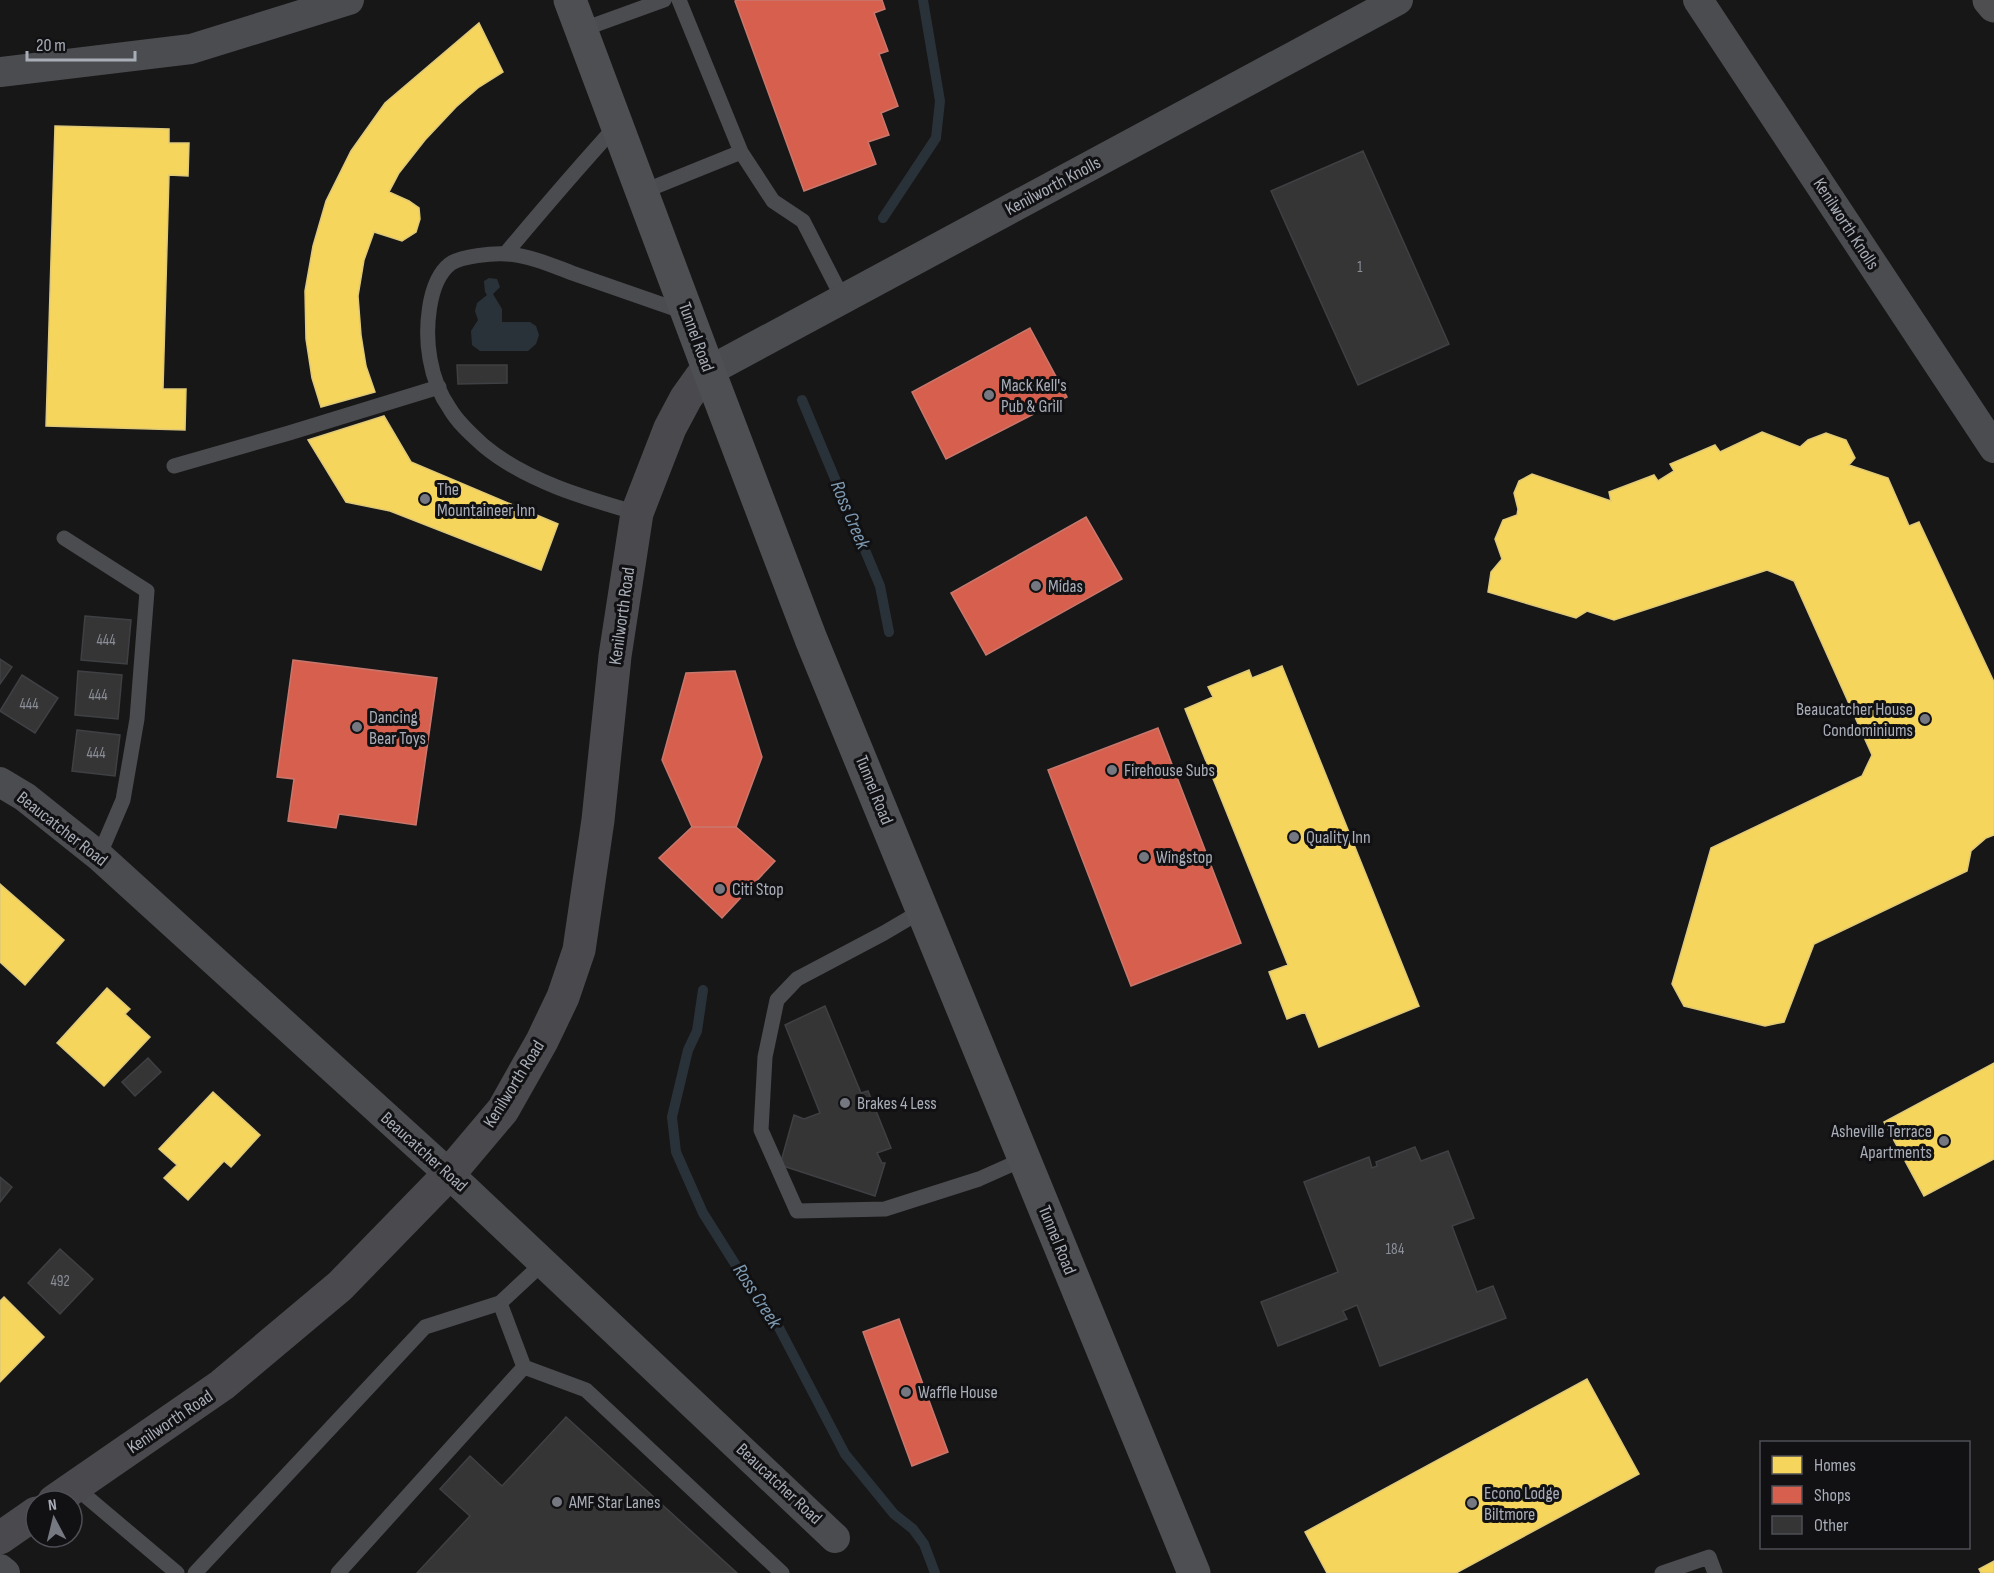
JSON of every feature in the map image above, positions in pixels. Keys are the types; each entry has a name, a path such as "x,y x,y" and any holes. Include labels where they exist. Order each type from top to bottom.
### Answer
{"highway":[{"path":"1989,0 1994,6"}],"main road":[{"name":"Tunnel Road","path":"570,0 687,313 705,374 811,639 1194,1573"}],"street":[{"path":"0,72 191,49 349,0"},
{"name":"Kenilworth Knolls","path":"705,374 1398,0"},
{"name":"Kenilworth Knolls","path":"1698,0 1994,448"},
{"name":"Kenilworth Road","path":"71,1489 222,1385 340,1286 449,1174 502,1110 542,1041 563,997 579,950 598,820 615,656 637,513 633,492 633,465 641,438 650,422 662,409 705,374"},
{"name":"Beaucatcher Road","path":"0,782 25,797 99,856 449,1174 836,1538"},
{"path":"0,1538 24,1522"},
{"path":"0,1569 5,1573"}],"lane":[{"path":"581,30 664,0"},
{"path":"679,0 741,152 773,201 803,220 843,299"},
{"path":"506,253 617,125"},
{"path":"642,192 741,152"},
{"path":"637,513 553,485 502,460 466,428 450,410 429,358 430,305 438,280 443,270 451,262 479,255 506,253 533,258 687,313"},
{"path":"174,465 310,427 439,387"},
{"path":"64,538 147,591 137,719 123,800 99,856"},
{"path":"923,910 797,979 777,1000 765,1056 761,1130 797,1210 885,1209 979,1179 1024,1159"},
{"path":"195,1573 425,1327 500,1303 543,1263"},
{"path":"500,1303 524,1367 586,1390 782,1573"},
{"path":"338,1573 524,1367"},
{"path":"84,1508 177,1573"},
{"path":"1662,1573 1710,1557 1715,1573"}],"shaded area":[{"path":"489,278 497,279 500,287 493,294 502,309 502,322 530,322 536,326 539,335 536,344 528,351 480,351 472,345 471,331 478,320 475,311 477,303 487,295 484,281"}],"building: Homes":[{"path":"479,23 503,72 479,87 456,107 425,140 399,173 389,192 419,208 420,219 416,232 402,241 374,232 364,260 358,296 361,335 366,366 375,392 321,407 312,378 306,339 305,291 313,246 326,201 351,151 385,103"},
{"path":"55,126 169,129 169,143 189,143 188,176 169,175 163,389 186,389 185,430 46,426"},
{"path":"384,416 411,462 558,524 541,570 390,511 346,502 308,440"},
{"name":"Beaucatcher House Condominiums","path":"1762,432 1800,447 1808,440 1826,433 1846,440 1855,458 1849,465 1888,478 1909,526 1919,522 1994,682 1994,835 1986,838 1971,851 1967,871 1814,944 1784,1022 1765,1026 1684,1006 1672,984 1711,848 1862,776 1872,755 1794,581 1767,570 1614,620 1587,611 1576,618 1488,592 1491,572 1502,559 1495,539 1503,520 1517,515 1518,509 1514,493 1519,481 1532,474 1611,501 1609,492 1654,475 1658,481 1674,471 1670,464 1715,445 1720,452"},
{"name":"Quality Inn","path":"1282,666 1419,1006 1319,1047 1305,1012 1287,1019 1269,972 1288,965 1185,709 1213,697 1208,687 1249,670 1252,678"},
{"path":"0,884 64,940 25,985 0,962"},
{"path":"107,988 130,1009 125,1014 150,1037 104,1086 57,1043"},
{"name":"Asheville Terrace Apartments","path":"1994,1063 1994,1159 1924,1196 1884,1122"},
{"name":"Asheville Terrace Apartments","path":"1994,1063 1994,1159 1924,1196 1884,1122"},
{"path":"213,1092 260,1135 231,1167 224,1161 188,1200 164,1178 177,1165 159,1149"},
{"path":"4,1297 44,1337 0,1382 0,1301"},
{"name":"Econo Lodge Biltmore","path":"1587,1379 1639,1474 1456,1573 1327,1573 1305,1532"},
{"path":"1994,1561 1994,1573 1981,1573 1979,1569"},
{"path":"1994,1561 1994,1573 1981,1573 1979,1569"}],"building: Shops":[{"path":"882,0 885,9 874,13 888,51 879,54 898,106 881,113 889,135 868,142 876,164 804,191 735,1"},
{"name":"Mack Kell's Pub & Grill","path":"1030,328 1067,397 946,459 912,392"},
{"name":"Midas","path":"1086,517 1122,579 986,655 951,593"},
{"name":"Dancing Bear Toys","path":"293,660 437,678 416,825 339,814 336,828 288,821 294,779 277,777"},
{"path":"735,671 762,757 736,827 692,827 662,760 686,673"},
{"path":"1158,728 1241,943 1131,986 1048,770"},
{"name":"Citi Stop","path":"692,827 736,827 775,861 722,918 659,858"},
{"name":"Waffle House","path":"899,1319 948,1452 912,1466 863,1332"}],"building: Other":[{"path":"1363,151 1449,344 1358,385 1271,191"},
{"path":"457,365 507,365 507,383 458,384"},
{"path":"85,616 131,620 127,664 81,660"},
{"path":"0,659 12,667 0,684"},
{"path":"78,671 122,675 118,719 75,715"},
{"path":"22,675 58,698 35,733 0,711"},
{"path":"77,730 120,735 115,776 72,771"},
{"name":"Brakes 4 Less","path":"825,1006 861,1093 868,1091 891,1148 877,1153 882,1163 885,1163 875,1196 780,1165 794,1115 804,1119 820,1113 785,1025"},
{"path":"148,1058 161,1072 135,1096 122,1082"},
{"path":"1415,1147 1421,1161 1448,1151 1474,1218 1452,1226 1477,1292 1493,1286 1506,1318 1380,1366 1357,1305 1343,1311 1347,1319 1278,1346 1261,1302 1338,1272 1304,1182 1369,1157 1372,1168 1377,1166 1376,1162"},
{"path":"0,1177 12,1187 0,1202"},
{"path":"60,1249 93,1279 60,1314 28,1283"},
{"name":"AMF Star Lanes","path":"566,1417 737,1573 417,1573 470,1516 440,1489 470,1456 502,1486"}],"waterway":[{"name":"Ross Creek","path":"883,218 936,138 940,101 923,0"},
{"name":"Ross Creek","path":"802,400 880,586 889,632"},
{"name":"Ross Creek","path":"703,990 697,1031 688,1050 672,1117 676,1152 703,1213 776,1322 845,1454 894,1514 913,1529 924,1544 935,1573"}],"place":[{"name":"Mack Kell's Pub & Grill","path":"989,395"},
{"name":"The Mountaineer Inn","path":"425,499"},
{"name":"Midas","path":"1036,586"},
{"name":"Beaucatcher House Condominiums","path":"1925,719"},
{"name":"Dancing Bear Toys","path":"357,727"},
{"name":"Firehouse Subs","path":"1112,770"},
{"name":"Quality Inn","path":"1294,837"},
{"name":"Wingstop","path":"1144,857"},
{"name":"Citi Stop","path":"720,889"},
{"name":"Brakes 4 Less","path":"845,1103"},
{"name":"Asheville Terrace Apartments","path":"1944,1141"},
{"name":"Waffle House","path":"906,1392"},
{"name":"AMF Star Lanes","path":"557,1502"},
{"name":"Econo Lodge Biltmore","path":"1472,1503"}]}
